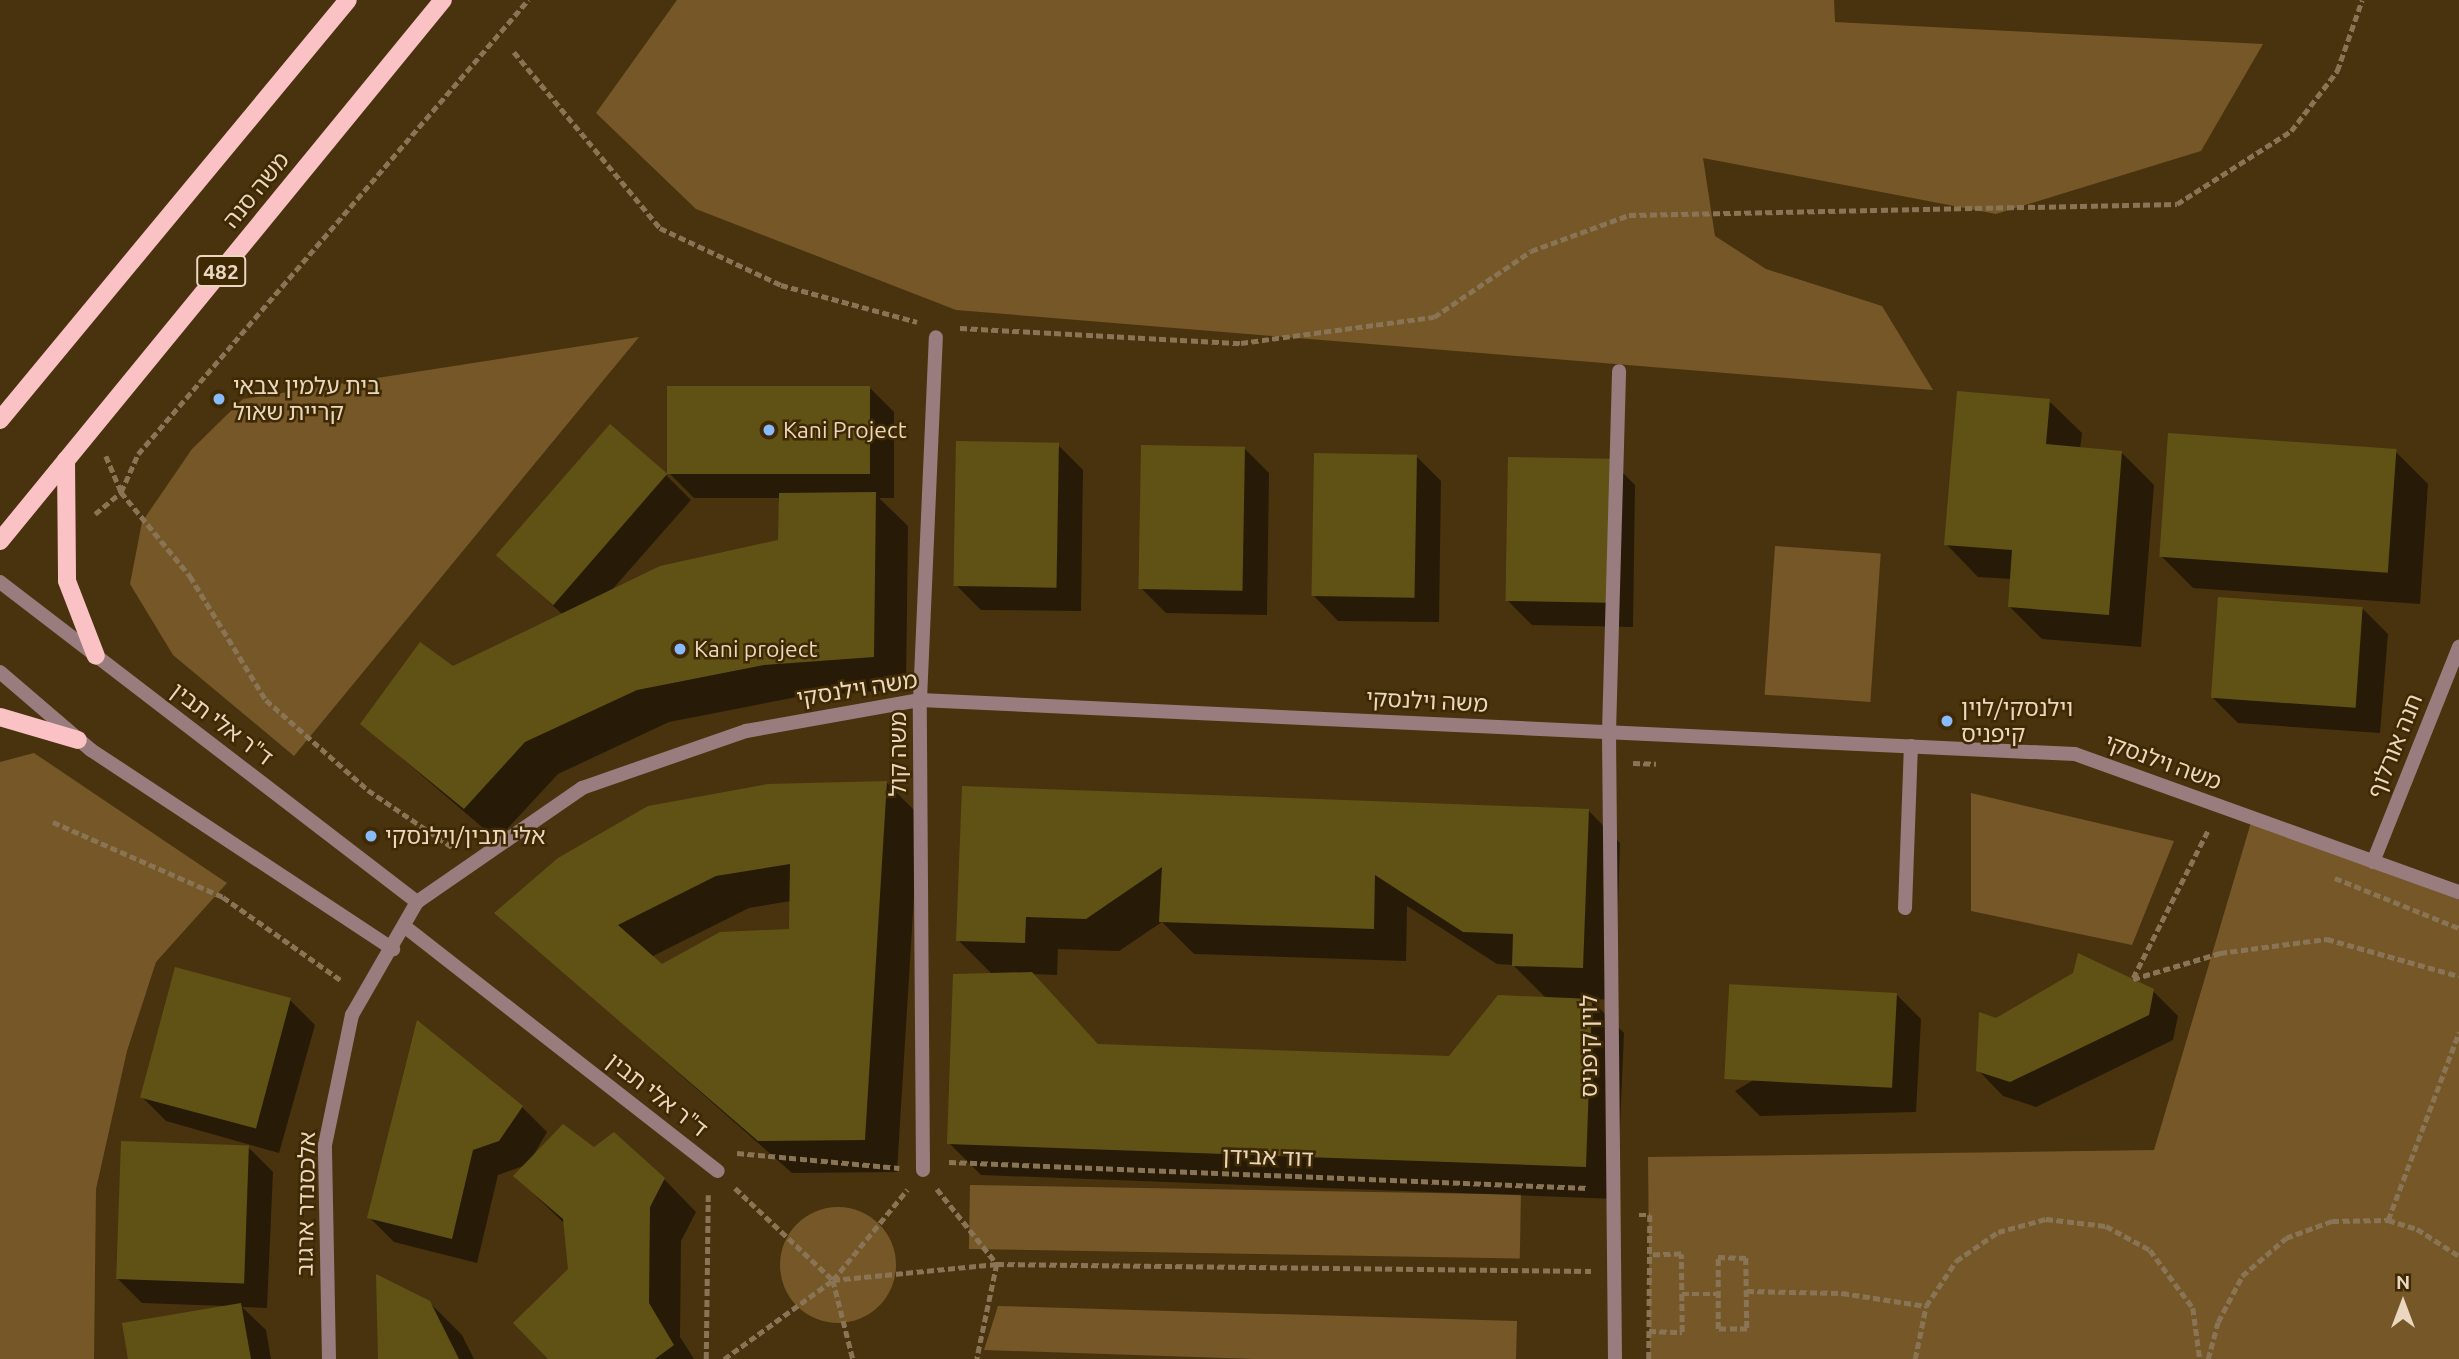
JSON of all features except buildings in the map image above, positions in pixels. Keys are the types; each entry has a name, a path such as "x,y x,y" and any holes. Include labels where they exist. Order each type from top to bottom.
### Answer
{"main road":[{"path":"0,420 348,0"},
{"name":"משה סנה","path":"0,541 443,0"},
{"path":"66,460 67,581 96,656"},
{"path":"0,716 78,740"}],"street":[{"name":"משה קול","path":"922,1166 920,700 935,332"},
{"name":"לוין קיפניס","path":"1615,1359 1609,732 1619,371"},
{"name":"ד\"ר אלי תבין","path":"0,582 417,902"},
{"name":"חנה אורלוף","path":"2373,863 2459,647"},
{"path":"0,672 78,740 393,948"},
{"name":"משה וילנסקי","path":"417,902 582,788 746,731 920,700 2075,754 2459,892"},
{"path":"1905,908 1911,746"},
{"name":"אלכסנדר ארגוב","path":"329,1359 325,1146 352,1015 393,948 417,902"},
{"name":"ד\"ר אלי תבין","path":"404,926 718,1172"}],"path":[{"path":"121,492 138,454 527,0"},
{"path":"514,52 660,228 781,285 935,332 1241,343 1434,317 1531,251 1629,215 2177,204 2291,131 2337,71 2362,0"},
{"path":"94,426 121,492 190,576 266,700 368,790 474,863"},
{"path":"1632,763 1660,764"},
{"path":"2219,807 2133,979 2220,953 2326,939 2459,976"},
{"path":"53,822 223,897 363,996"},
{"path":"2196,823 2221,833"},
{"path":"2321,873 2459,928"},
{"path":"2388,1220 2459,1032"},
{"name":"דוד אבידן","path":"718,1172 737,1153 922,1166 1613,1189"},
{"path":"724,1359 832,1280 922,1166 997,1264 977,1359"},
{"path":"706,1359 708,1183 718,1172 832,1280 853,1359"},
{"path":"1649,1359 1650,1216"},
{"path":"1915,1359 1926,1306 1956,1261 1998,1232 2046,1219 2106,1226 2150,1250 2193,1308 2200,1359"},
{"path":"2208,1359 2218,1322 2242,1276 2260,1257 2287,1238 2332,1221 2388,1220 2417,1229 2459,1256"},
{"path":"1649,1331 1682,1332 1681,1255 1650,1255"},
{"path":"1718,1257 1746,1258 1747,1329 1718,1329 1718,1293 1718,1257"},
{"path":"832,1280 997,1264 1614,1271"},
{"path":"1747,1291 1842,1293 1926,1306"},
{"path":"1682,1293 1718,1293"}],"shaded area":[{"path":"677,0 1834,0 1835,22 2263,44 2201,151 1996,214 1703,158 1715,236 1766,269 1882,306 1933,390 956,310 696,209 596,113"},
{"path":"639,337 294,756 173,655 130,584 142,522 192,449 243,399"},
{"path":"1775,546 1881,553 1870,702 1765,695"},
{"path":"34,753 227,883 156,962 127,1051 96,1189 94,1359 0,1359 0,762"},
{"path":"1971,793 2174,841 2132,945 1971,911"},
{"path":"2252,819 2459,896 2459,1359 1650,1359 1648,1157 2154,1150"},
{"path":"970,1185 1521,1195 1520,1259 969,1249"},
{"path":"838,1207 860,1211 879,1224 892,1243 896,1265 892,1287 879,1306 860,1319 838,1323 816,1319 797,1306 784,1287 780,1265 784,1243 797,1224 816,1211"},
{"path":"998,1306 1517,1321 1516,1359 1255,1359 984,1350"}],"place":[{"name":"בית עלמין צבאי קריית שאול","path":"219,399"},
{"name":"Kani Project","path":"769,430"},
{"name":"Kani project","path":"680,649"},
{"name":"וילנסקי/לוין קיפניס","path":"1947,721"},
{"name":"אלי תבין/וילנסקי","path":"371,836"}]}
